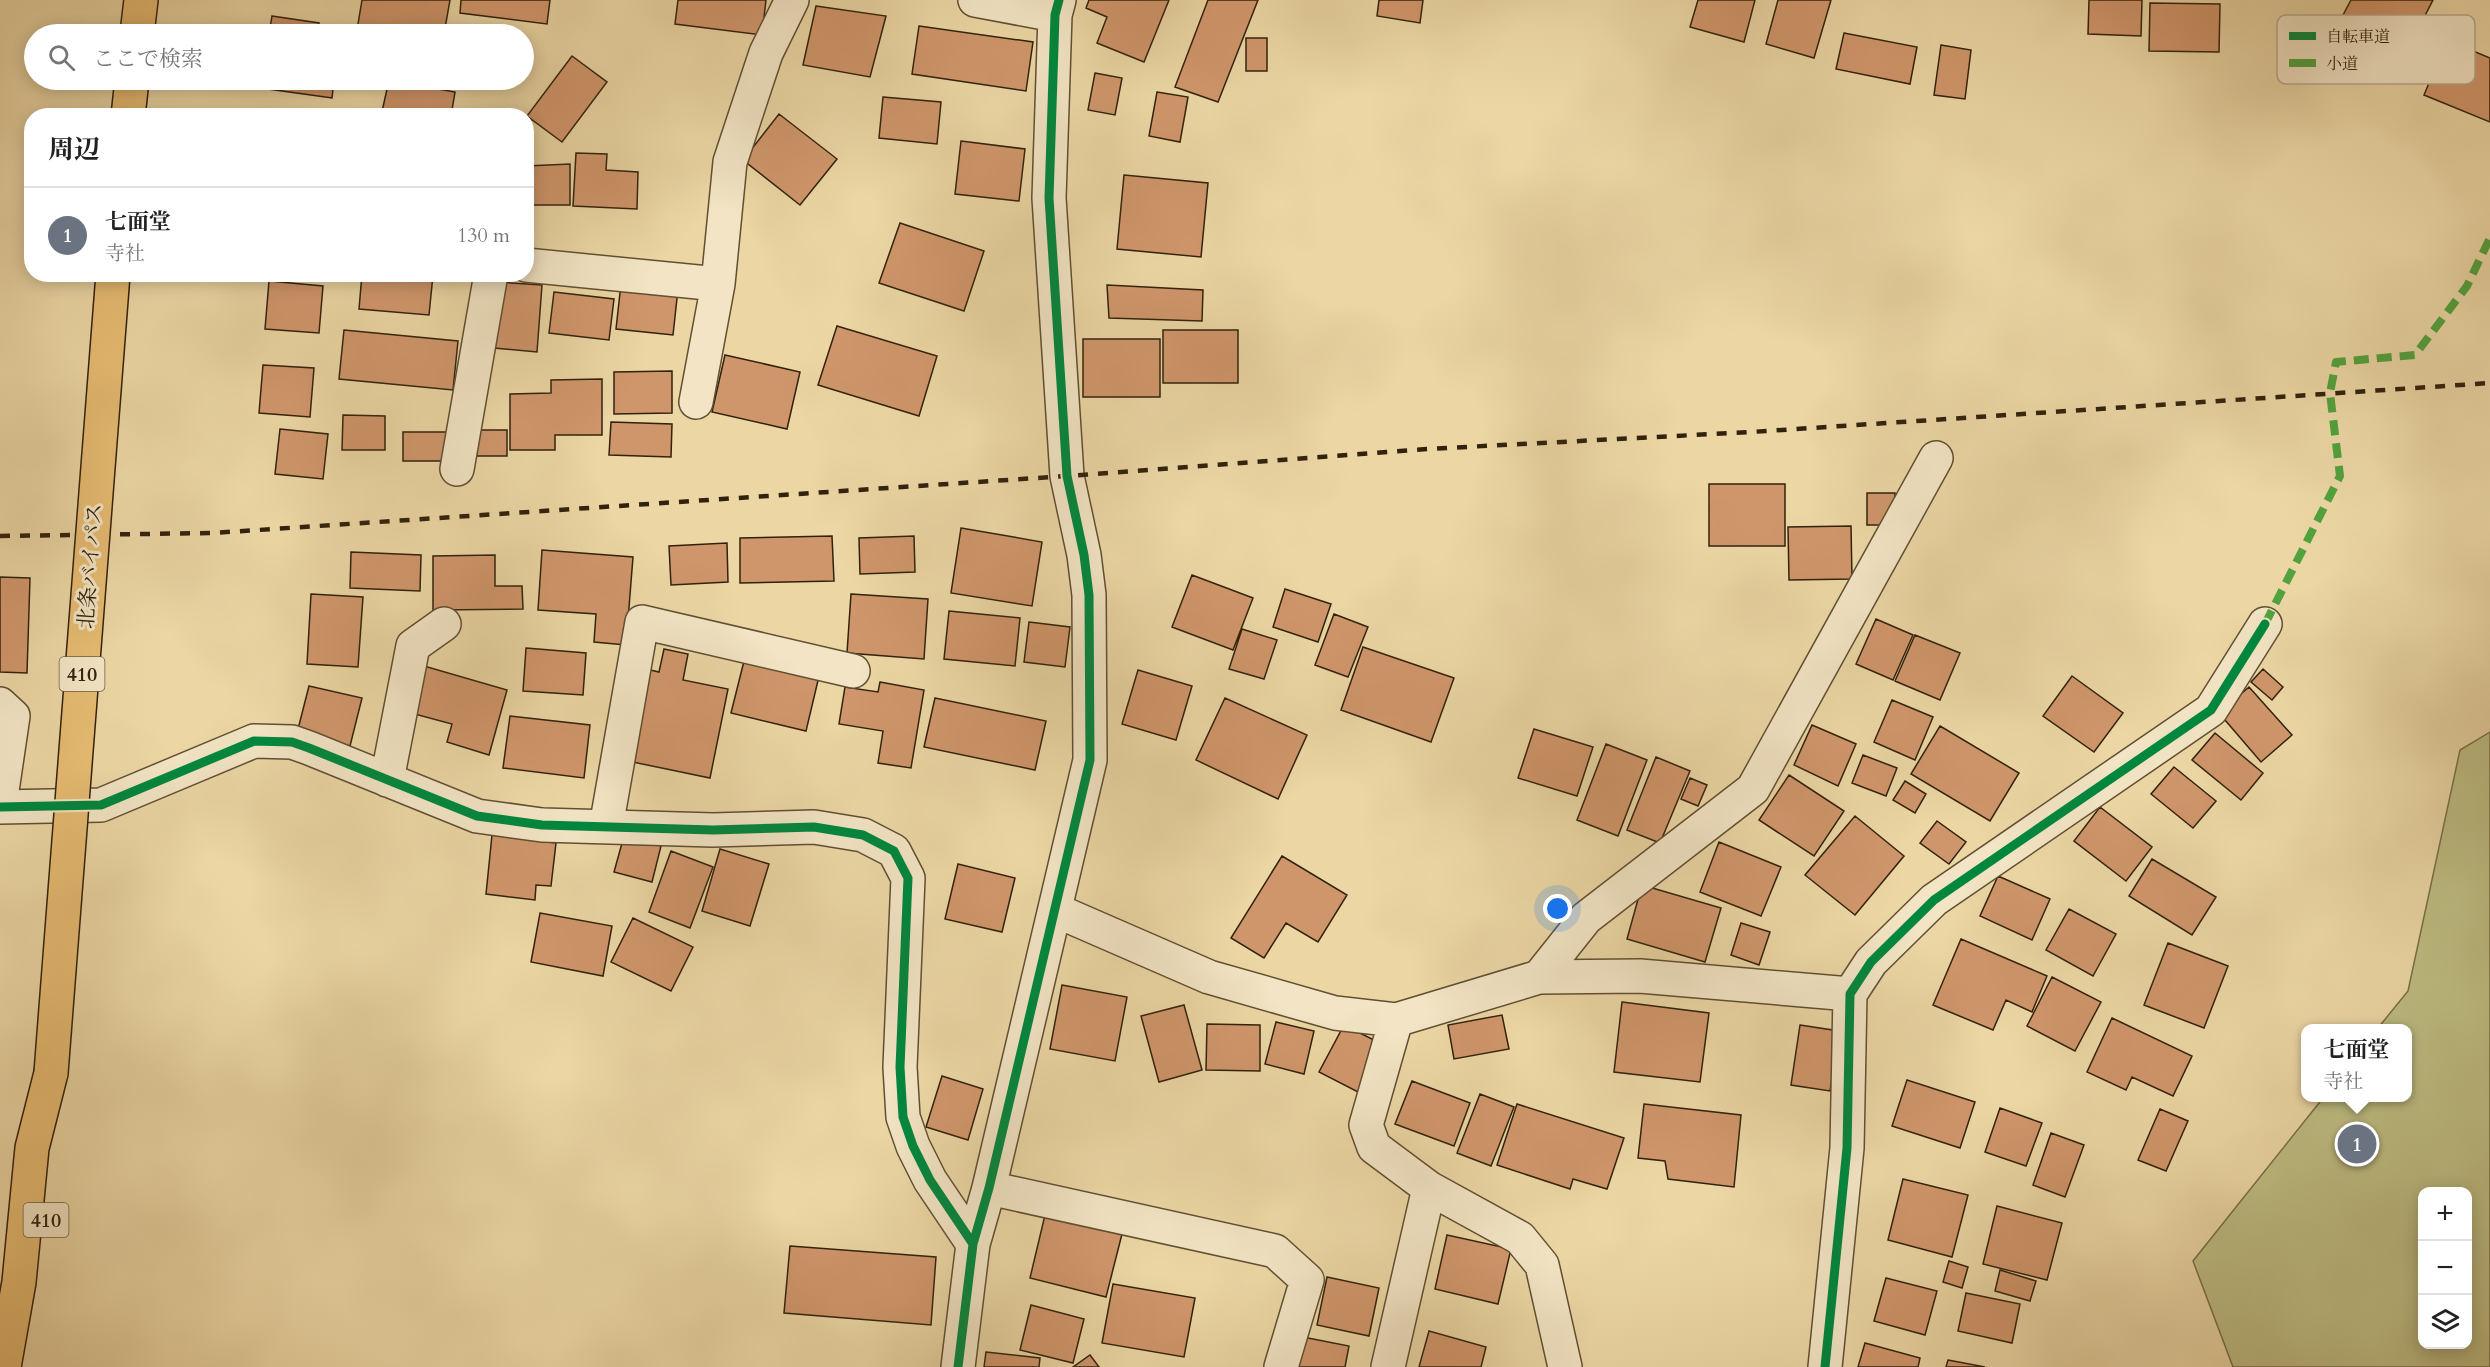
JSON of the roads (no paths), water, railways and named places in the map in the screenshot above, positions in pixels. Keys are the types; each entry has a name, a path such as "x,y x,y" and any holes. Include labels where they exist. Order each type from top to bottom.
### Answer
{"highway":[{"path":"138,24 141,0"},
{"path":"130,108 131,90"},
{"name":"北条バイパス","path":"26,1367 54,1151 51,1073 112,282"},
{"name":"北条バイパス","path":"4,1367 19,1282 32,1148 51,1073"}],"street":[{"path":"696,402 718,284 730,162 766,53 792,0"},
{"path":"958,1367 973,1244 989,1188 1090,760 1089,595 1084,555 1066,477 1050,232 1049,135 1057,8 975,0"},
{"path":"534,266 718,284"},
{"path":"457,469 490,282"},
{"path":"1539,977 1586,918 1753,789 1936,458"},
{"path":"606,827 642,622 853,671"},
{"path":"387,780 413,646 444,624"},
{"path":"1825,1367 1847,1148 1850,994 1871,962 1934,900 2211,710 2265,624"},
{"path":"0,704 13,716 0,806 101,805 254,741 292,742 477,816 542,825 713,830 814,827 863,836 894,851 908,878 900,1067 903,1117 913,1146 930,1180 973,1244"},
{"path":"1055,910 1209,977 1335,1013 1396,1020 1539,977 1640,976 1850,994"},
{"path":"1396,1020 1366,1125 1374,1147 1429,1188 1520,1238 1542,1265 1565,1367"},
{"path":"989,1188 1275,1251 1307,1280 1281,1367"},
{"path":"1388,1367 1429,1188"}],"railway":[{"path":"0,536 213,533 1067,476 1427,449 1751,432 2490,383"}],"place":[{"name":"七面堂","path":"2357,1144"}]}
